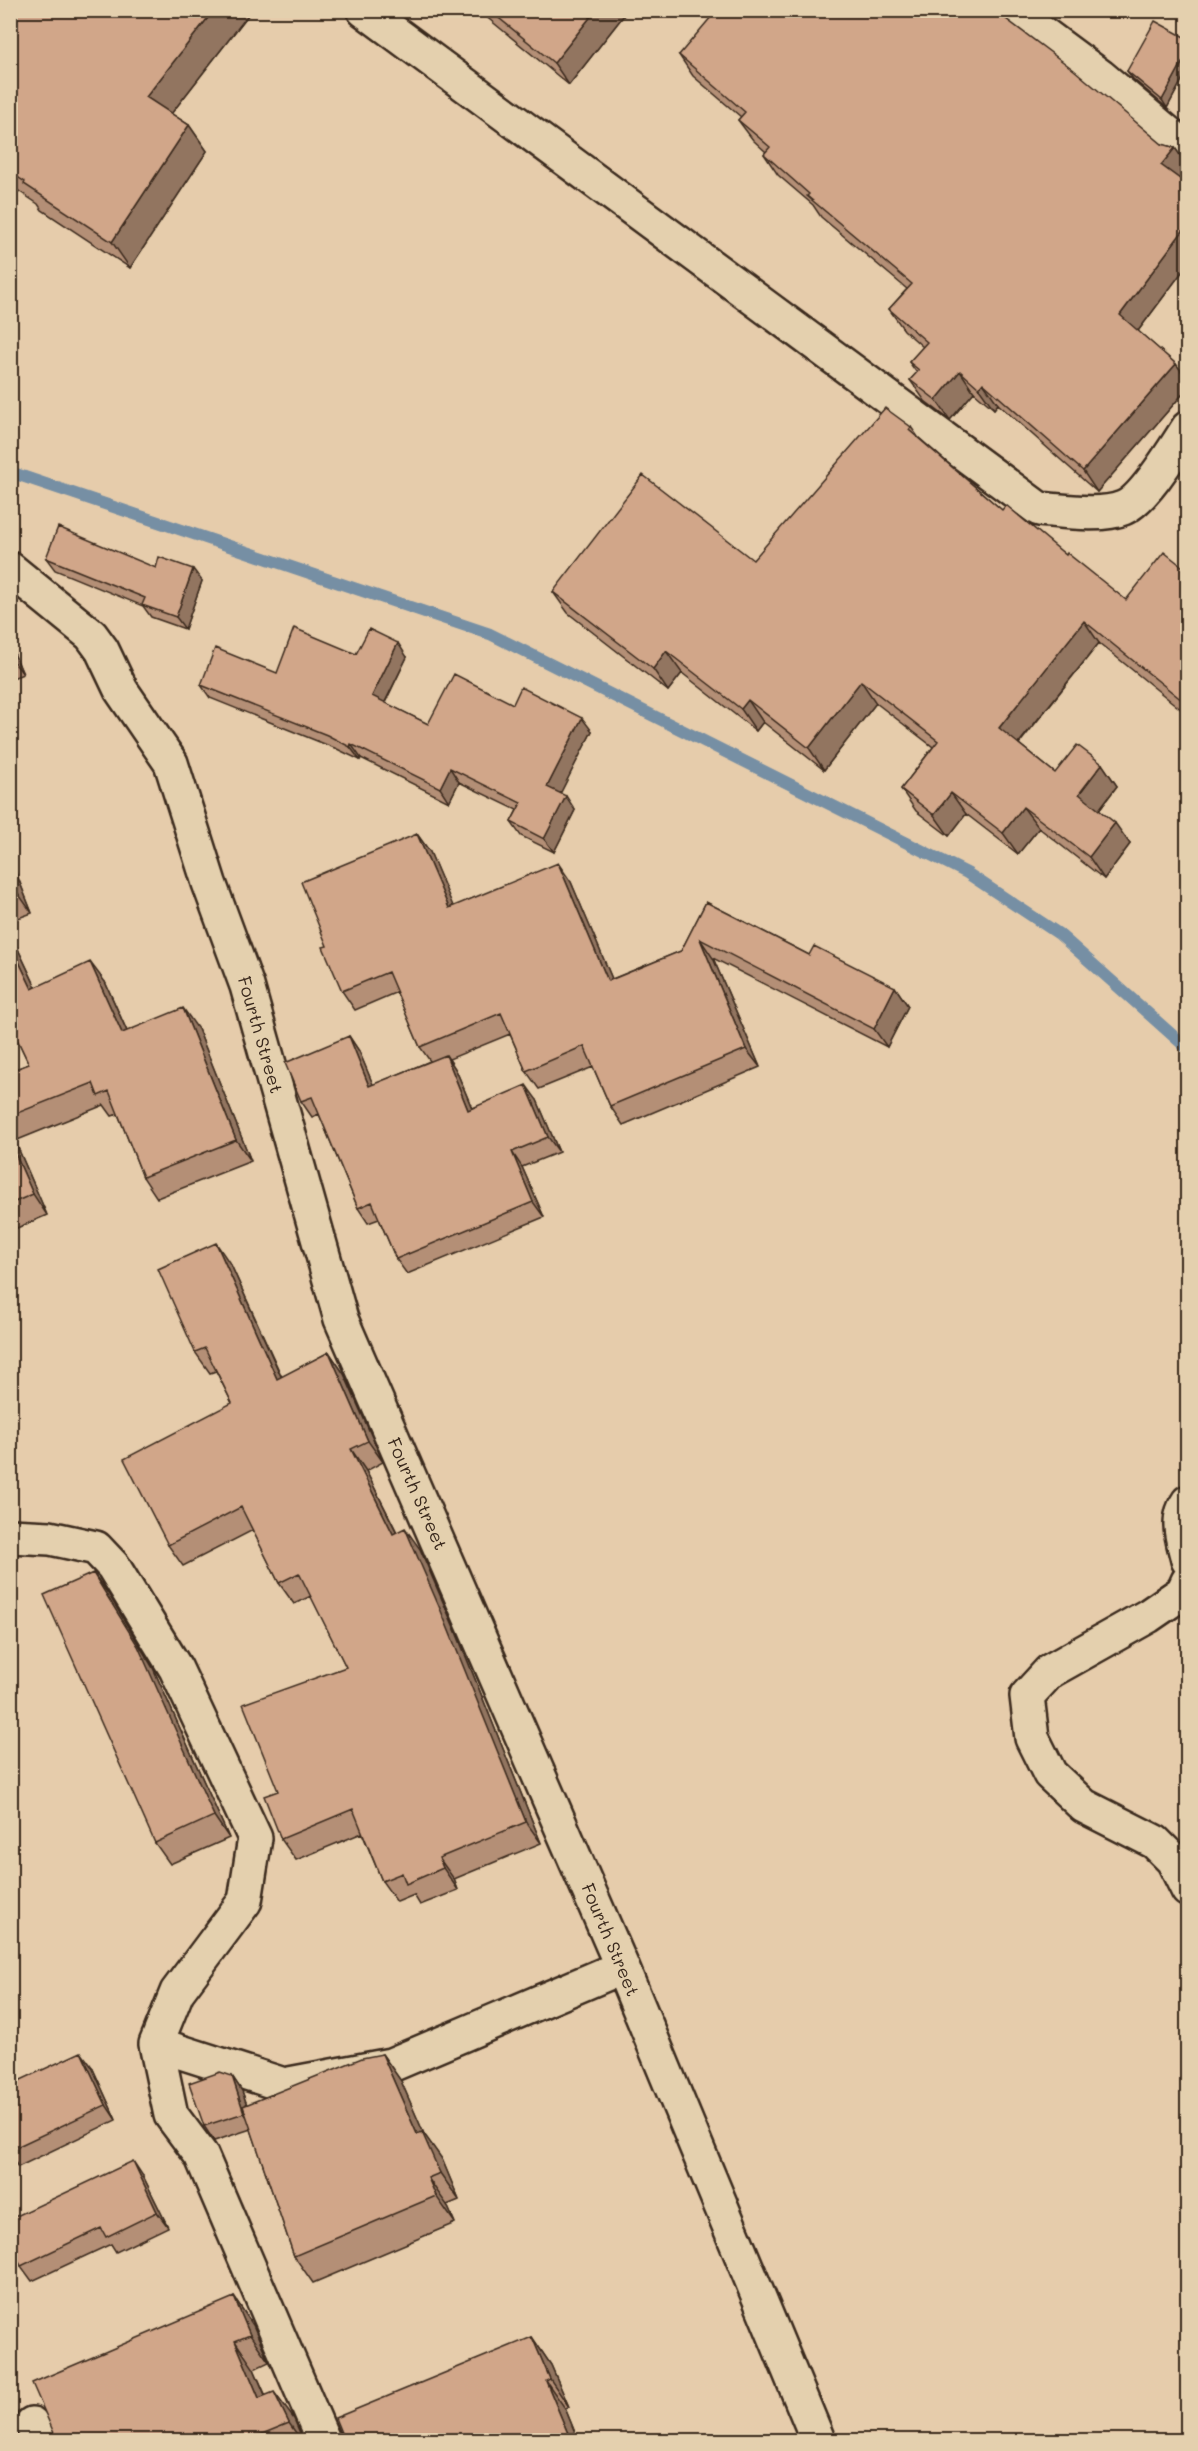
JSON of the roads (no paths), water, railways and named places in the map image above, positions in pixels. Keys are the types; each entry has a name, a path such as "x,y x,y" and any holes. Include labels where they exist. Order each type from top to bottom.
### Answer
{"street":[{"path":"364,10 1039,509 1088,513 1124,508 1152,483 1188,428"},
{"path":"1011,10 1100,76 1188,150"},
{"name":"Fourth Street","path":"10,569 91,635 102,650 121,690 171,763 209,883 247,986 341,1319 622,1967 818,2440"},
{"path":"1188,1502 1180,1512 1180,1527 1188,1560"},
{"path":"10,1536 50,1538 96,1548 113,1566 176,1669 255,1838 245,1901 177,1992 156,2044 171,2115 201,2155 323,2440"},
{"path":"1188,1581 1183,1592 1148,1616 1050,1671 1027,1696 1032,1738 1050,1774 1084,1806 1155,1842 1173,1860 1188,1890"},
{"path":"156,2044 285,2085 392,2065 622,1967"}],"waterway":[{"path":"10,472 490,634 967,873 1059,934 1188,1049"}]}
